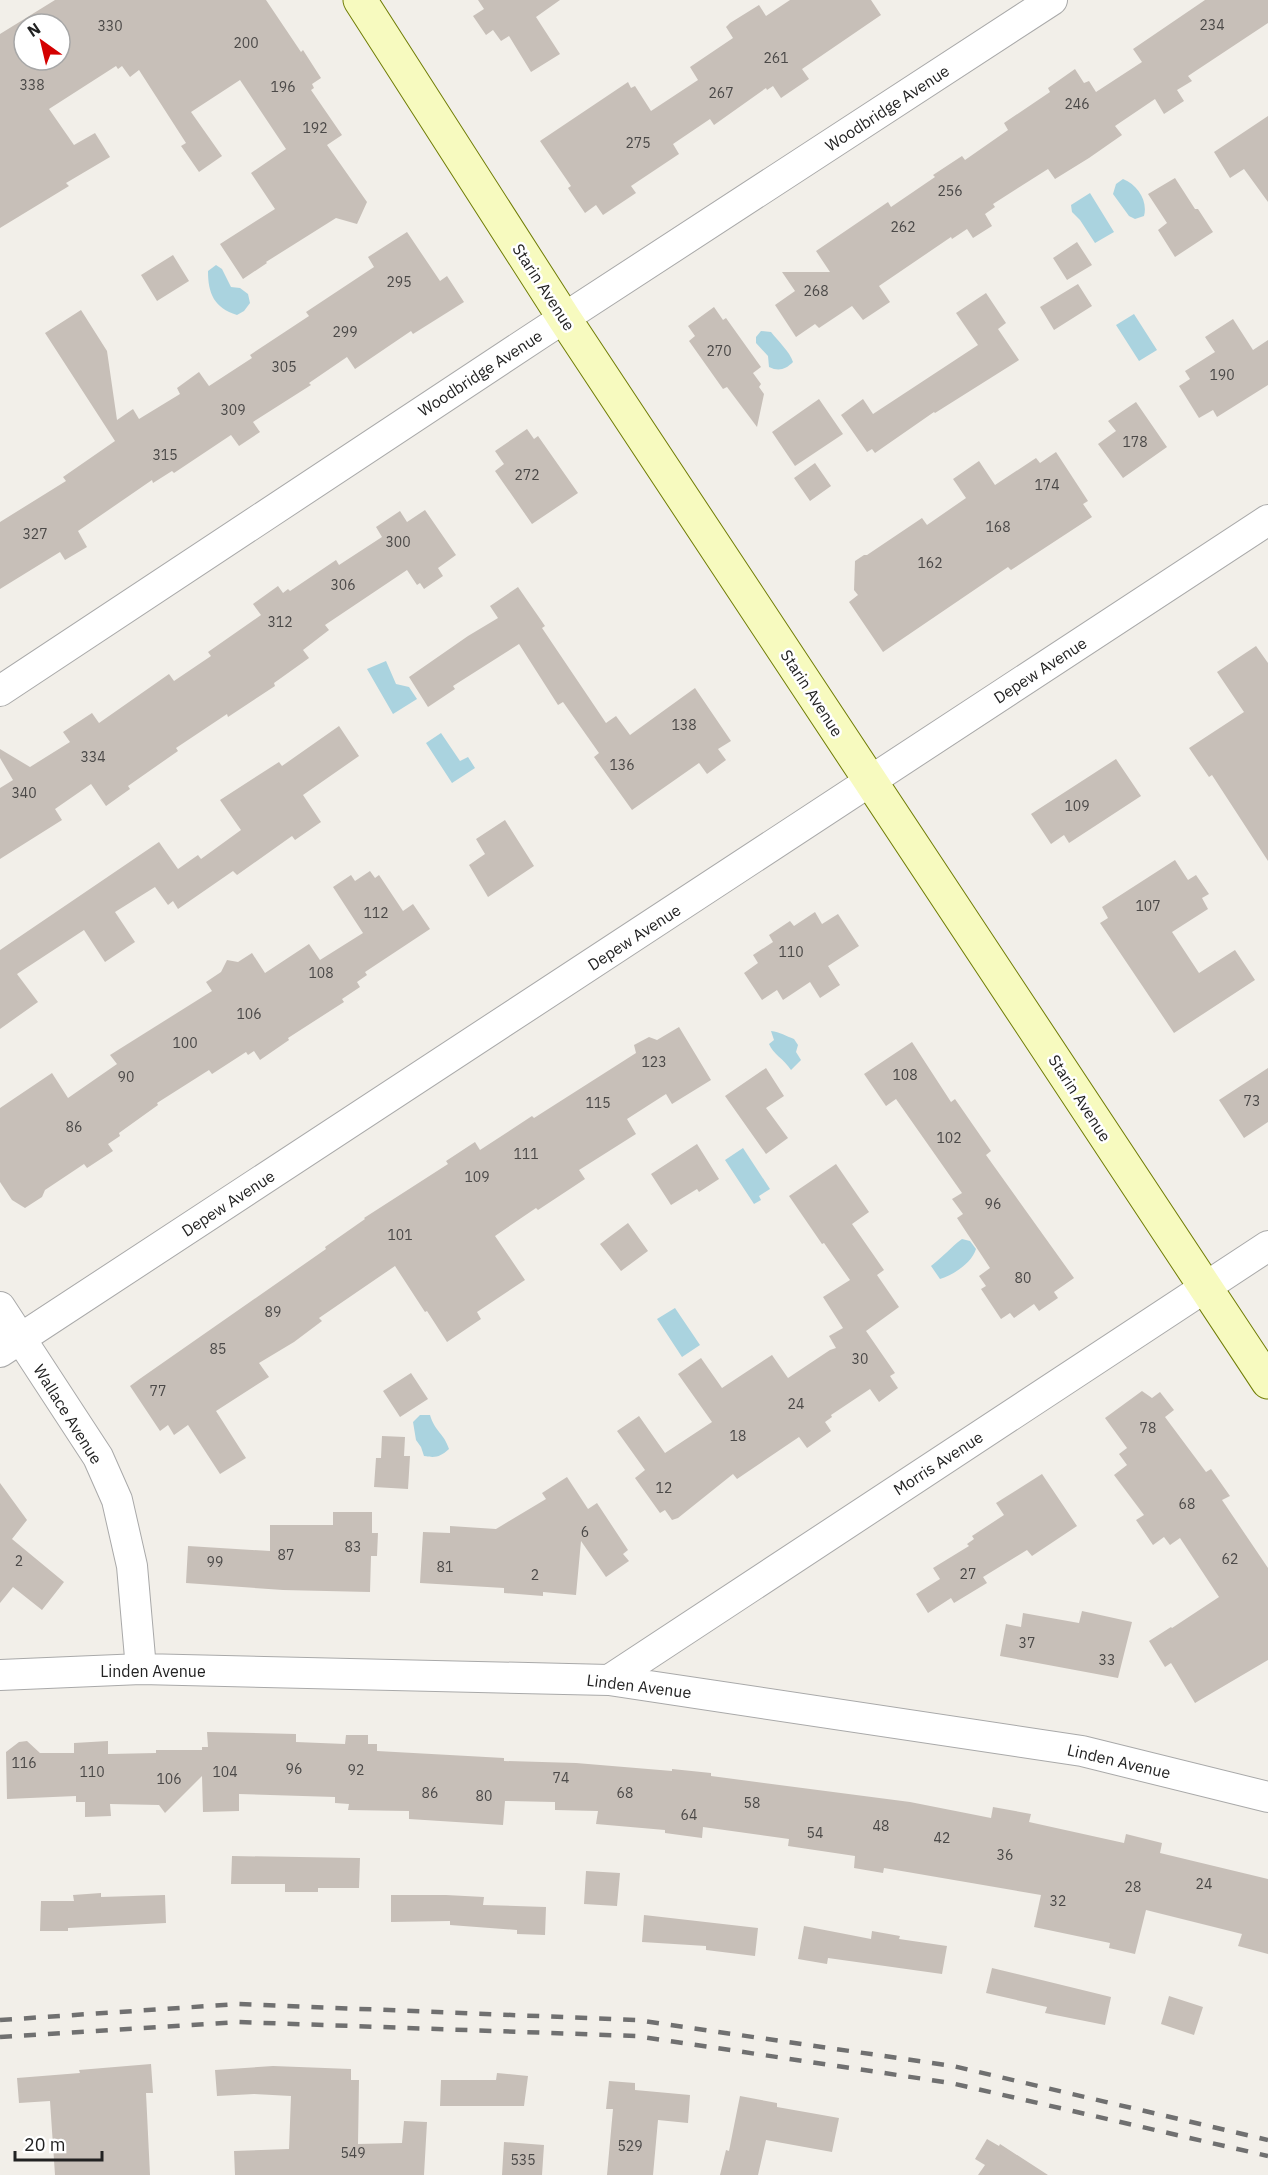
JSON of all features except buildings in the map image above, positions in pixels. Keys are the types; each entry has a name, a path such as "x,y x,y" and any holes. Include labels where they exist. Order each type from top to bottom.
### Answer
{"street":[{"name":"Starin Avenue","path":"360,0 564,318 1268,1382"},
{"name":"Woodbridge Avenue","path":"0,691 564,318 1052,0"},
{"name":"Depew Avenue","path":"10,1346 1268,520"},
{"name":"Morris Avenue","path":"609,1680 1268,1246"},
{"name":"Wallace Avenue","path":"0,1307 10,1346 98,1457 117,1500 132,1566 141,1669"},
{"name":"Linden Avenue","path":"0,1675 141,1669 609,1680 1082,1751 1268,1797"}],"water":[{"path":"1123,179 1141,194 1145,205 1144,216 1135,219 1129,216 1113,194 1116,184"},
{"path":"1090,193 1114,232 1095,243 1072,212 1071,205"},
{"path":"216,265 222,269 231,287 240,288 248,294 250,303 244,311 237,315 218,304 211,293 208,271"},
{"path":"1134,314 1157,350 1139,361 1116,325"},
{"path":"761,331 771,332 787,350 793,362 782,369 769,367 768,356 756,343 756,337"},
{"path":"386,661 396,684 409,687 417,699 393,714 367,669"},
{"path":"441,733 460,761 468,757 475,768 452,783 426,743"},
{"path":"771,1031 794,1039 798,1045 796,1052 801,1060 791,1070 771,1048 769,1044 774,1040"},
{"path":"743,1148 770,1189 759,1196 761,1200 754,1204 725,1160"},
{"path":"962,1239 970,1241 976,1249 974,1254 961,1268 940,1279 931,1266"},
{"path":"675,1308 700,1345 682,1357 657,1319"},
{"path":"420,1415 430,1415 434,1425 445,1439 449,1449 440,1455 424,1456 416,1440 413,1422"}],"railway":[{"path":"0,2020 238,2004 636,2020 953,2066 1268,2140"},
{"path":"0,2037 238,2022 636,2036 951,2083 1268,2156"}]}
